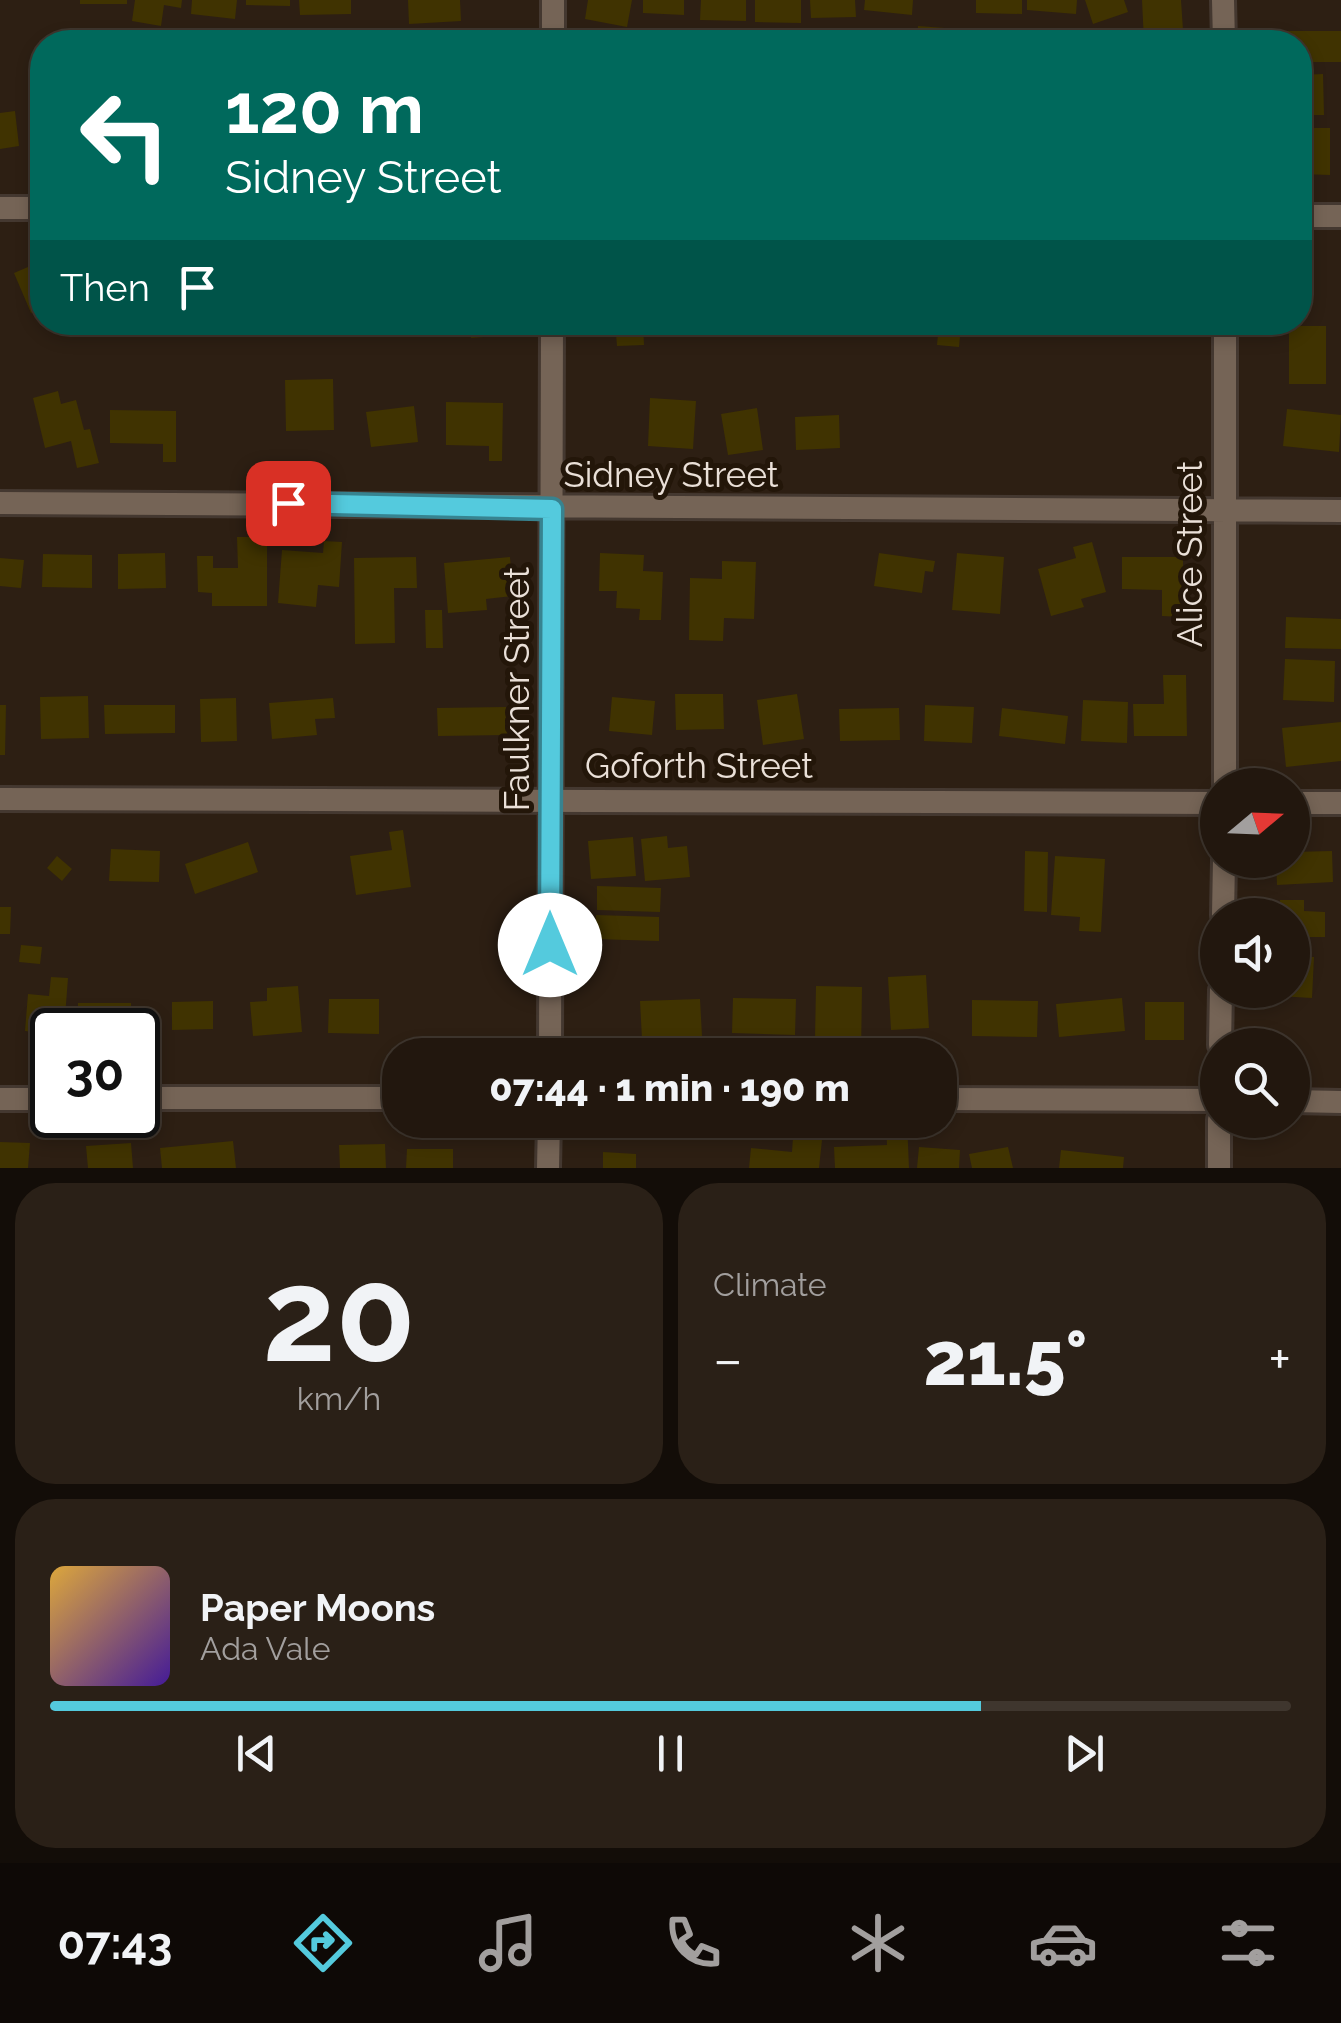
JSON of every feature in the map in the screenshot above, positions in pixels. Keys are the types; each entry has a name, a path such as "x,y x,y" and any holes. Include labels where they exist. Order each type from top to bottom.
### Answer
{"street":[{"path":"553,0 553,30"},
{"path":"1223,0 1224,30"},
{"path":"0,208 30,208"},
{"path":"1312,216 1341,216"},
{"name":"Faulkner Street","path":"550,1038 552,335"},
{"name":"Alice Street","path":"1225,335 1225,768"},
{"name":"Sidney Street","path":"0,503 1341,511"},
{"name":"Goforth Street","path":"0,798 1200,803"},
{"path":"1310,803 1341,803"},
{"path":"0,1099 30,1098"},
{"path":"160,1098 382,1098"},
{"path":"957,1099 1200,1100"},
{"path":"1310,1101 1341,1102"},
{"path":"548,1168 549,1138"},
{"path":"1218,1168 1219,1138"}],"building":[{"path":"80,0 127,0 127,4 80,4"},
{"path":"135,0 182,0 181,8 164,5 161,26 132,21"},
{"path":"192,0 237,0 235,19 191,14"},
{"path":"246,0 290,0 290,6 246,5"},
{"path":"299,0 351,0 351,14 300,15"},
{"path":"408,0 460,0 461,21 409,24"},
{"path":"588,0 632,0 627,27 585,19"},
{"path":"643,0 684,0 684,15 643,13"},
{"path":"701,0 746,0 746,21 700,20"},
{"path":"755,0 801,0 801,23 755,22"},
{"path":"810,0 855,0 856,17 811,18"},
{"path":"865,0 913,0 912,15 864,10"},
{"path":"976,0 1022,0 1022,14 976,13"},
{"path":"1027,0 1077,0 1076,14 1027,10"},
{"path":"1085,0 1124,0 1128,12 1093,24"},
{"path":"1142,0 1181,0 1183,30 1143,30"},
{"path":"918,26 945,28 945,30 918,30"},
{"path":"1312,31 1341,31 1341,62 1312,62"},
{"path":"1312,74 1323,74 1324,115 1312,115"},
{"path":"15,111 19,146 0,149 0,113"},
{"path":"1312,128 1330,128 1330,175 1312,174"},
{"path":"30,266 30,311 14,273"},
{"path":"1312,326 1326,326 1326,384 1289,384 1289,335 1312,335"},
{"path":"616,335 644,335 644,345 617,346"},
{"path":"938,335 960,335 959,347 937,345"},
{"path":"333,379 334,430 286,431 285,380"},
{"path":"58,391 61,404 76,400 84,430 90,429 99,463 77,468 71,441 45,448 33,398"},
{"path":"650,398 696,401 693,449 648,446"},
{"path":"446,402 503,403 502,461 489,461 489,446 446,445"},
{"path":"414,406 418,442 371,447 366,412"},
{"path":"757,408 763,450 728,455 721,414"},
{"path":"1287,409 1341,415 1339,452 1283,446"},
{"path":"110,410 176,411 176,462 163,462 163,444 110,443"},
{"path":"839,415 840,448 796,450 795,417"},
{"path":"237,537 267,537 267,606 212,606 212,593 198,592 197,556 213,556 213,568 238,568"},
{"path":"324,541 342,542 339,587 318,585 316,607 278,603 282,550 323,553"},
{"path":"1092,542 1106,592 1081,599 1084,607 1051,616 1038,569 1076,558 1073,547"},
{"path":"165,553 166,588 118,589 118,554"},
{"path":"600,553 644,555 643,571 663,572 661,620 639,620 640,609 616,608 617,591 599,591"},
{"path":"879,553 935,561 933,572 925,571 922,593 874,586"},
{"path":"957,553 1004,557 1000,614 952,610"},
{"path":"43,554 92,555 92,588 42,587"},
{"path":"416,557 417,588 394,588 395,643 355,644 354,558"},
{"path":"510,557 513,596 486,599 487,610 448,613 444,563"},
{"path":"1122,557 1183,557 1183,617 1162,616 1162,590 1122,589"},
{"path":"0,558 24,560 21,588 0,586"},
{"path":"722,561 756,562 754,619 724,618 723,641 689,640 690,578 722,579"},
{"path":"425,610 442,610 443,648 426,648"},
{"path":"1286,617 1341,619 1341,649 1285,648"},
{"path":"1285,659 1335,661 1334,702 1283,700"},
{"path":"1163,675 1186,675 1187,736 1134,736 1133,704 1164,704"},
{"path":"675,694 723,694 724,729 676,730"},
{"path":"797,694 804,739 763,745 757,700"},
{"path":"88,696 89,738 41,739 40,697"},
{"path":"612,697 655,701 652,735 609,731"},
{"path":"236,698 237,741 201,742 200,699"},
{"path":"333,698 335,718 315,719 317,735 272,739 269,703"},
{"path":"1083,700 1128,702 1127,743 1081,741"},
{"path":"0,705 6,705 5,755 0,755"},
{"path":"104,705 175,705 175,733 105,734"},
{"path":"925,705 974,707 972,743 924,741"},
{"path":"506,707 507,735 438,736 437,708"},
{"path":"899,708 900,740 840,741 839,709"},
{"path":"1002,708 1068,716 1065,744 999,736"},
{"path":"1341,722 1341,761 1286,767 1282,728"},
{"path":"403,830 411,887 356,895 350,856 392,850 389,832"},
{"path":"667,836 668,848 687,846 690,877 645,881 641,839"},
{"path":"633,837 636,876 591,879 588,841"},
{"path":"248,842 258,872 195,894 185,864"},
{"path":"111,849 160,851 159,882 109,881"},
{"path":"1025,851 1048,852 1047,912 1024,911"},
{"path":"1332,851 1333,882 1277,885 1277,878 1310,878 1310,852"},
{"path":"57,856 72,869 62,881 47,868"},
{"path":"1055,856 1105,859 1101,932 1079,931 1080,917 1051,915"},
{"path":"597,886 661,888 660,912 597,910"},
{"path":"0,907 11,907 10,934 0,934"},
{"path":"1310,911 1325,912 1325,937 1310,937"},
{"path":"596,915 659,917 659,941 595,939"},
{"path":"21,945 42,947 40,964 19,962"},
{"path":"1310,957 1314,957 1310,998"},
{"path":"926,975 929,1028 891,1030 888,977"},
{"path":"51,977 68,978 66,1008 30,1008 30,1032 25,1031 28,994 49,996"},
{"path":"298,986 302,1032 253,1036 250,1002 267,1001 267,988"},
{"path":"816,986 862,987 861,1038 815,1038"},
{"path":"733,998 796,999 795,1035 732,1033"},
{"path":"1122,998 1125,1031 1059,1037 1056,1004"},
{"path":"329,999 379,999 379,1034 328,1033"},
{"path":"700,999 702,1036 642,1038 640,1001"},
{"path":"972,1000 1038,1001 1037,1037 972,1036"},
{"path":"213,1001 213,1029 172,1030 172,1002"},
{"path":"1145,1002 1184,1002 1184,1040 1145,1040"},
{"path":"78,1003 131,1003 131,1008 78,1008"},
{"path":"793,1138 822,1140 819,1168 749,1168 751,1148 792,1152"},
{"path":"887,1138 908,1138 909,1168 835,1168 834,1147 887,1145"},
{"path":"233,1141 236,1168 162,1168 160,1148"},
{"path":"0,1142 30,1143 28,1168 0,1168"},
{"path":"131,1143 133,1168 88,1168 86,1146"},
{"path":"385,1144 386,1168 340,1168 339,1145"},
{"path":"919,1147 960,1150 959,1168 917,1168"},
{"path":"1008,1147 1013,1168 972,1168 969,1154"},
{"path":"407,1149 453,1149 453,1168 406,1168"},
{"path":"1061,1150 1124,1157 1123,1168 1059,1168"},
{"path":"603,1152 636,1154 636,1168 603,1168"}],"route":[{"path":"288,503 552,509 550,945"}]}
